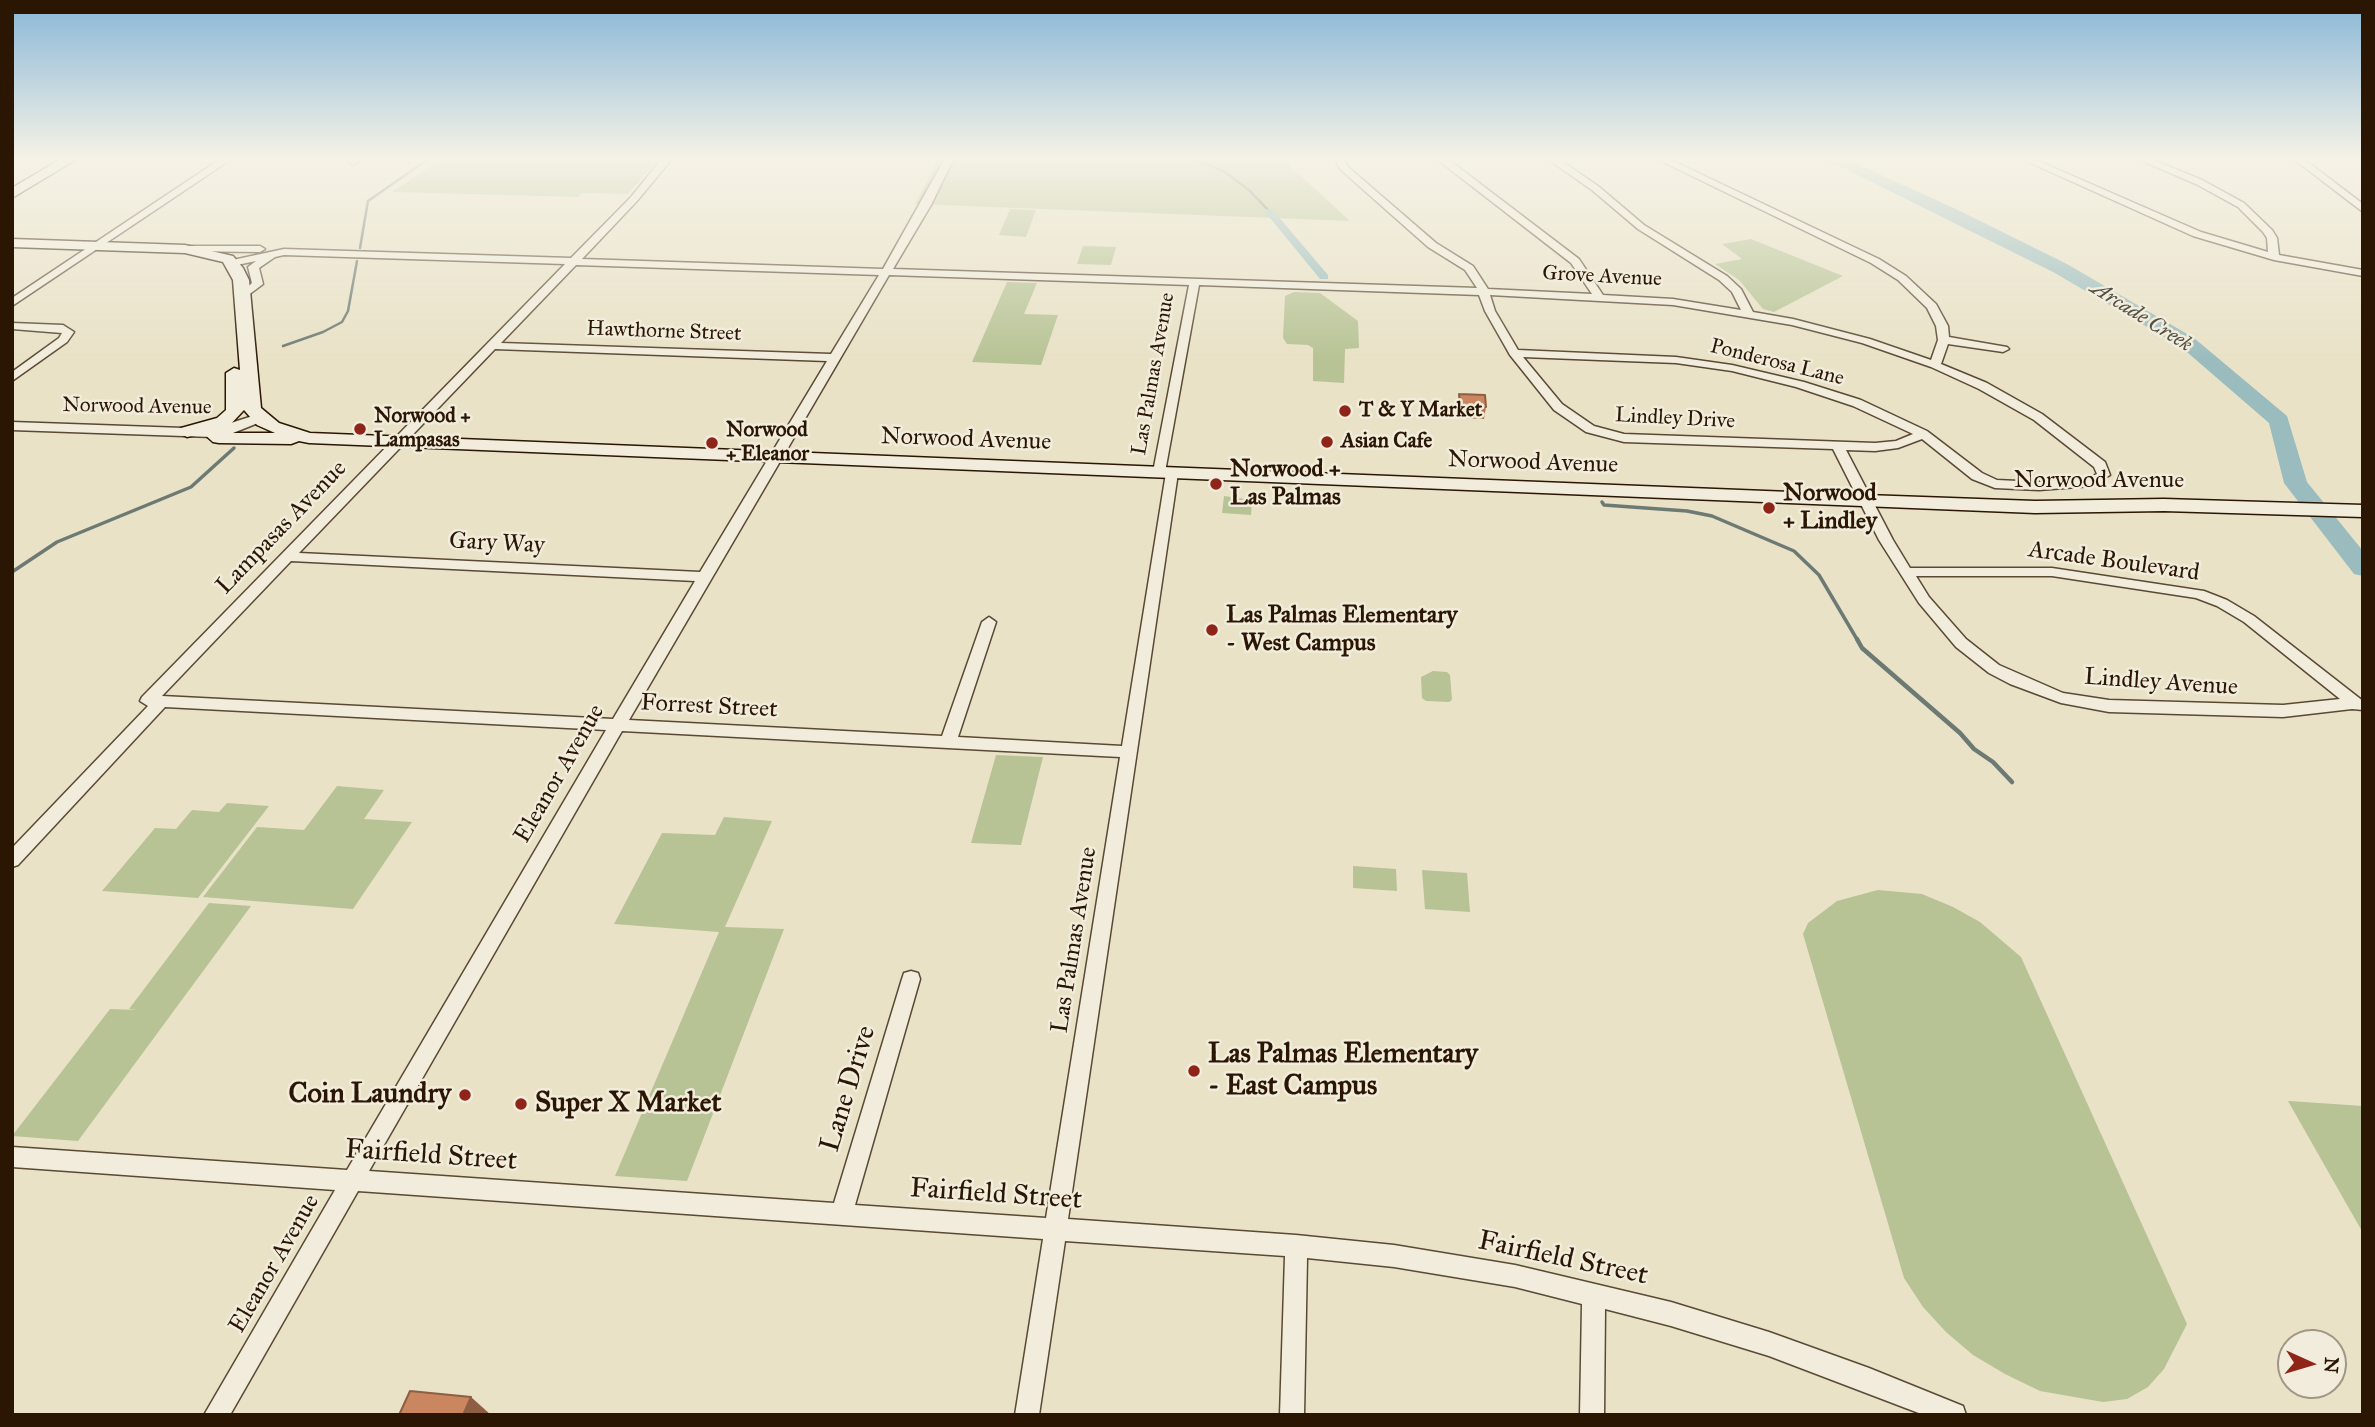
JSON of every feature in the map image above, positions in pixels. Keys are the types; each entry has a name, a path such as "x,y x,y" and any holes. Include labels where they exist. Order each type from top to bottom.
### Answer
{"main road":[{"name":"Grove Avenue","path":"12,243 176,249 214,254 232,262"},
{"path":"232,262 241,280 252,409 259,418"},
{"path":"187,432 223,422 235,411 233,374 246,361"},
{"name":"Norwood Avenue","path":"259,418 282,432 321,439 2035,507 2164,505 2363,510"},
{"path":"212,433 219,438 321,439"}],"street":[{"path":"12,303 127,227"},
{"name":"Lampasas Avenue","path":"161,702 148,701 607,227"},
{"name":"Eleanor Avenue","path":"216,1415 617,725 913,227"},
{"name":"Lindley Drive","path":"1412,227 1432,244 1469,268 1514,353 1558,407 1583,425 1606,435 1891,446 1923,434"},
{"path":"1530,227 1575,261 1599,297"},
{"path":"1641,227 1723,278 1737,291 1748,313"},
{"path":"1800,227 1889,270 1914,287 1932,306 1942,326 1944,340 1935,365"},
{"path":"2175,227 2274,257 2363,273"},
{"path":"2263,227 2267,230 2274,257"},
{"name":"Grove Avenue","path":"176,249 1599,297 1673,302 1748,313 1845,335 1935,365"},
{"path":"243,296 258,285 253,267 258,262 293,252"},
{"name":"Grove Avenue","path":"232,262 269,253 293,252"},
{"name":"Las Palmas Avenue","path":"1027,1415 1129,752 1194,284"},
{"path":"12,326 59,328 68,332 63,340 12,378"},
{"path":"1944,340 2003,349"},
{"name":"Hawthorne Street","path":"492,346 835,358"},
{"name":"Ponderosa Lane","path":"1514,353 1642,357 1732,368 1834,395 1889,417 1923,434 1977,476 2008,485 2091,482 2102,478 2104,473 2100,465 2038,417 1983,386 1935,365"},
{"name":"Norwood Avenue","path":"12,426 212,433 229,430 259,418"},
{"name":"Lindley Avenue","path":"1838,446 1866,501 1924,600 1976,656 2015,680 2061,698 2109,706 2256,711 2359,706"},
{"name":"Gary Way","path":"288,557 704,577"},
{"name":"Arcade Boulevard","path":"1906,572 2052,572 2199,594 2222,603 2249,619 2359,706"},
{"path":"948,743 989,622"},
{"path":"12,860 161,702"},
{"name":"Forrest Street","path":"161,702 1129,752"},
{"name":"Lane Drive","path":"841,1215 911,979"},
{"name":"Fairfield Street","path":"12,1157 1296,1246 1407,1258 1515,1276 1594,1294 1769,1344 1913,1406 1954,1415"},
{"path":"1292,1415 1296,1246"},
{"path":"1592,1415 1594,1294"}],"green space":[{"path":"1003,227 1030,227 1026,237 999,235"},
{"path":"1751,239 1843,276 1774,312 1763,309 1739,280 1715,264 1742,259 1722,244"},
{"path":"1083,246 1116,247 1111,265 1077,264"},
{"path":"1007,282 1037,283 1024,314 1058,315 1041,365 972,362"},
{"path":"1294,292 1320,293 1358,321 1359,348 1345,349 1344,383 1313,381 1313,348 1308,345 1287,344 1283,338 1285,296"},
{"path":"1224,496 1252,500 1251,515 1222,513"},
{"path":"1433,671 1447,672 1450,675 1452,700 1449,702 1426,701 1422,698 1421,677"},
{"path":"996,755 1043,757 1021,845 971,843"},
{"path":"337,786 384,790 364,819 412,822 353,909 203,897 257,827 304,830"},
{"path":"227,803 269,806 198,898 102,891 155,828 176,829 192,810 219,812"},
{"path":"724,817 772,821 725,927 784,929 687,1181 615,1176 719,932 614,924 662,833 715,835"},
{"path":"1353,866 1396,869 1397,891 1353,888"},
{"path":"1422,870 1467,873 1470,912 1425,909"},
{"path":"1878,890 1922,894 1953,907 1980,922 2021,957 2187,1324 2164,1369 2148,1387 2127,1399 2103,1402 2040,1391 2005,1374 1973,1355 1946,1332 1923,1307 1904,1278 1803,934 1808,923 1837,901"},
{"path":"209,903 251,906 78,1141 12,1136 110,1009 138,1010 129,1009"},
{"path":"2288,1101 2363,1106 2363,1233"}],"building":[{"path":"1459,394 1485,395 1486,407 1461,406"},
{"path":"410,1391 471,1397 463,1415 399,1415"}],"waterway":[{"path":"360,248 364,227"},
{"path":"1282,227 1324,277"},
{"name":"Arcade Creek","path":"1977,227 2060,268 2187,342 2279,421 2296,483 2363,568"},
{"path":"283,346 323,332 342,322 348,311 357,261"},
{"path":"12,572 57,542 191,487 234,448"},
{"path":"1602,502 1604,505 1687,511 1712,516 1794,551 1819,575 1858,641"},
{"path":"1857,639 1862,648 1960,733 1974,749 1993,762 2012,782"}],"place":[{"name":"T & Y Market","path":"1345,411"},
{"name":"Norwood + Lampasas","path":"360,429"},
{"name":"Asian Cafe","path":"1327,442"},
{"name":"Norwood + Eleanor","path":"712,443"},
{"name":"Norwood + Las Palmas","path":"1216,484"},
{"name":"Norwood + Lindley","path":"1769,508"},
{"name":"Las Palmas Elementary - West Campus","path":"1212,630"},
{"name":"Las Palmas Elementary - East Campus","path":"1194,1071"},
{"name":"Coin Laundry","path":"465,1095"},
{"name":"Super X Market","path":"521,1104"}]}
